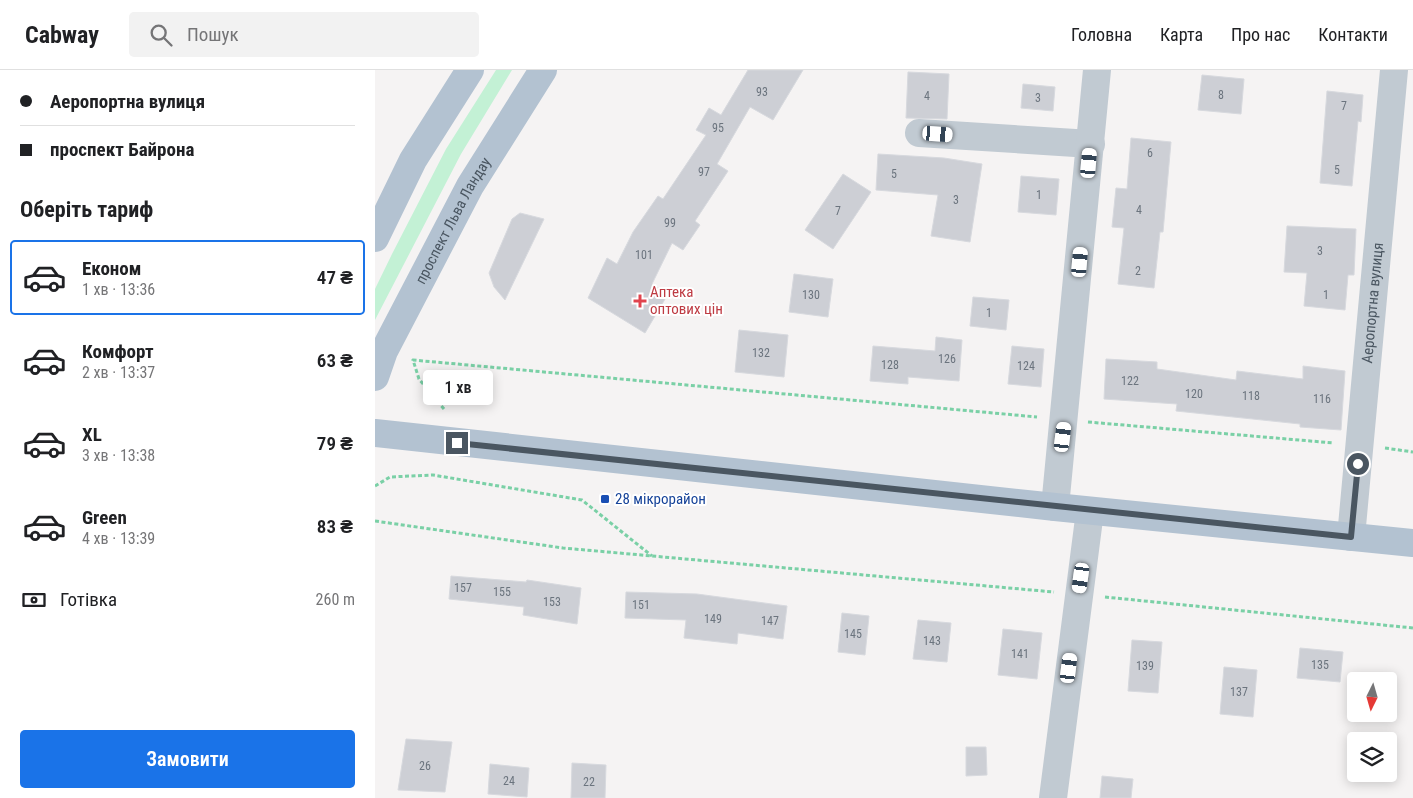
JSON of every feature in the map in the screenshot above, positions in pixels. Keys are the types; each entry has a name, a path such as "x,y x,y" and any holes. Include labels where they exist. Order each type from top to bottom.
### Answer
{"main road":[{"path":"375,238 413,160 470,70"},
{"name":"проспект Льва Ландау","path":"375,377 383,351 470,186 543,70"},
{"path":"375,433 1090,511 1413,543"}],"street":[{"path":"1055,507 1065,420 1097,70"},
{"name":"Аеропортна вулиця","path":"1351,537 1394,70"},
{"path":"919,133 1091,144"},
{"path":"1053,798 1090,511"}],"path":[{"path":"445,409 419,379 413,360 1413,452"},
{"path":"375,486 390,477 433,475 582,500 652,556"},
{"path":"375,521 563,548 1079,595 1413,628"}],"green space":[{"path":"496,70 512,70 461,154 375,320 375,289 446,149"}],"building":[{"path":"748,70 803,70 773,120 750,107 717,164 728,171 695,221 700,225 683,250 672,243 652,284 668,294 645,333 588,298 607,258 617,264 633,232 658,196 663,199 706,135 696,130 709,108 721,115"},
{"path":"908,72 949,74 947,119 906,118"},
{"path":"1202,75 1244,79 1241,114 1198,110"},
{"path":"1023,84 1055,87 1053,111 1021,108"},
{"path":"1327,91 1363,95 1361,122 1358,121 1352,186 1320,183"},
{"path":"1131,138 1171,142 1163,232 1160,232 1154,288 1118,284 1124,228 1112,227 1116,188 1127,189"},
{"path":"878,154 944,158 982,164 970,242 931,236 938,195 876,190"},
{"path":"843,174 871,192 833,249 805,230"},
{"path":"1021,176 1059,179 1056,215 1018,212"},
{"path":"520,213 544,219 505,300 494,287 489,273 512,219"},
{"path":"1287,226 1356,229 1354,275 1348,275 1345,310 1304,306 1307,273 1284,272"},
{"path":"794,274 833,279 828,317 789,312"},
{"path":"973,297 1009,300 1006,330 970,326"},
{"path":"739,330 788,335 784,377 735,372"},
{"path":"936,337 962,340 959,381 908,377 908,384 870,381 873,346 935,351"},
{"path":"1012,346 1044,349 1041,387 1008,384"},
{"path":"1106,359 1157,362 1157,369 1236,380 1237,371 1303,379 1303,366 1345,371 1341,430 1300,427 1300,424 1176,411 1177,404 1104,399"},
{"path":"451,576 526,582 527,580 581,588 577,624 523,615 524,607 449,599"},
{"path":"626,592 697,594 787,606 783,639 738,633 737,644 684,638 686,620 625,618"},
{"path":"842,613 869,616 865,655 838,652"},
{"path":"918,620 951,623 947,662 913,659"},
{"path":"1003,629 1042,633 1037,679 998,675"},
{"path":"1132,640 1162,642 1158,693 1128,691"},
{"path":"1300,648 1343,652 1340,682 1297,678"},
{"path":"1224,667 1257,670 1253,717 1220,714"},
{"path":"406,739 452,742 445,792 398,790"},
{"path":"966,747 986,747 987,775 966,776"},
{"path":"572,763 606,765 605,798 571,798"},
{"path":"490,764 529,768 527,797 488,794"},
{"path":"1102,776 1133,779 1131,798 1100,798"}],"place":[{"name":"Аптека оптових цін","path":"640,301"},
{"name":"28 мікрорайон","path":"605,499"}],"route":[{"path":"457,443 1351,537 1358,464"}]}
